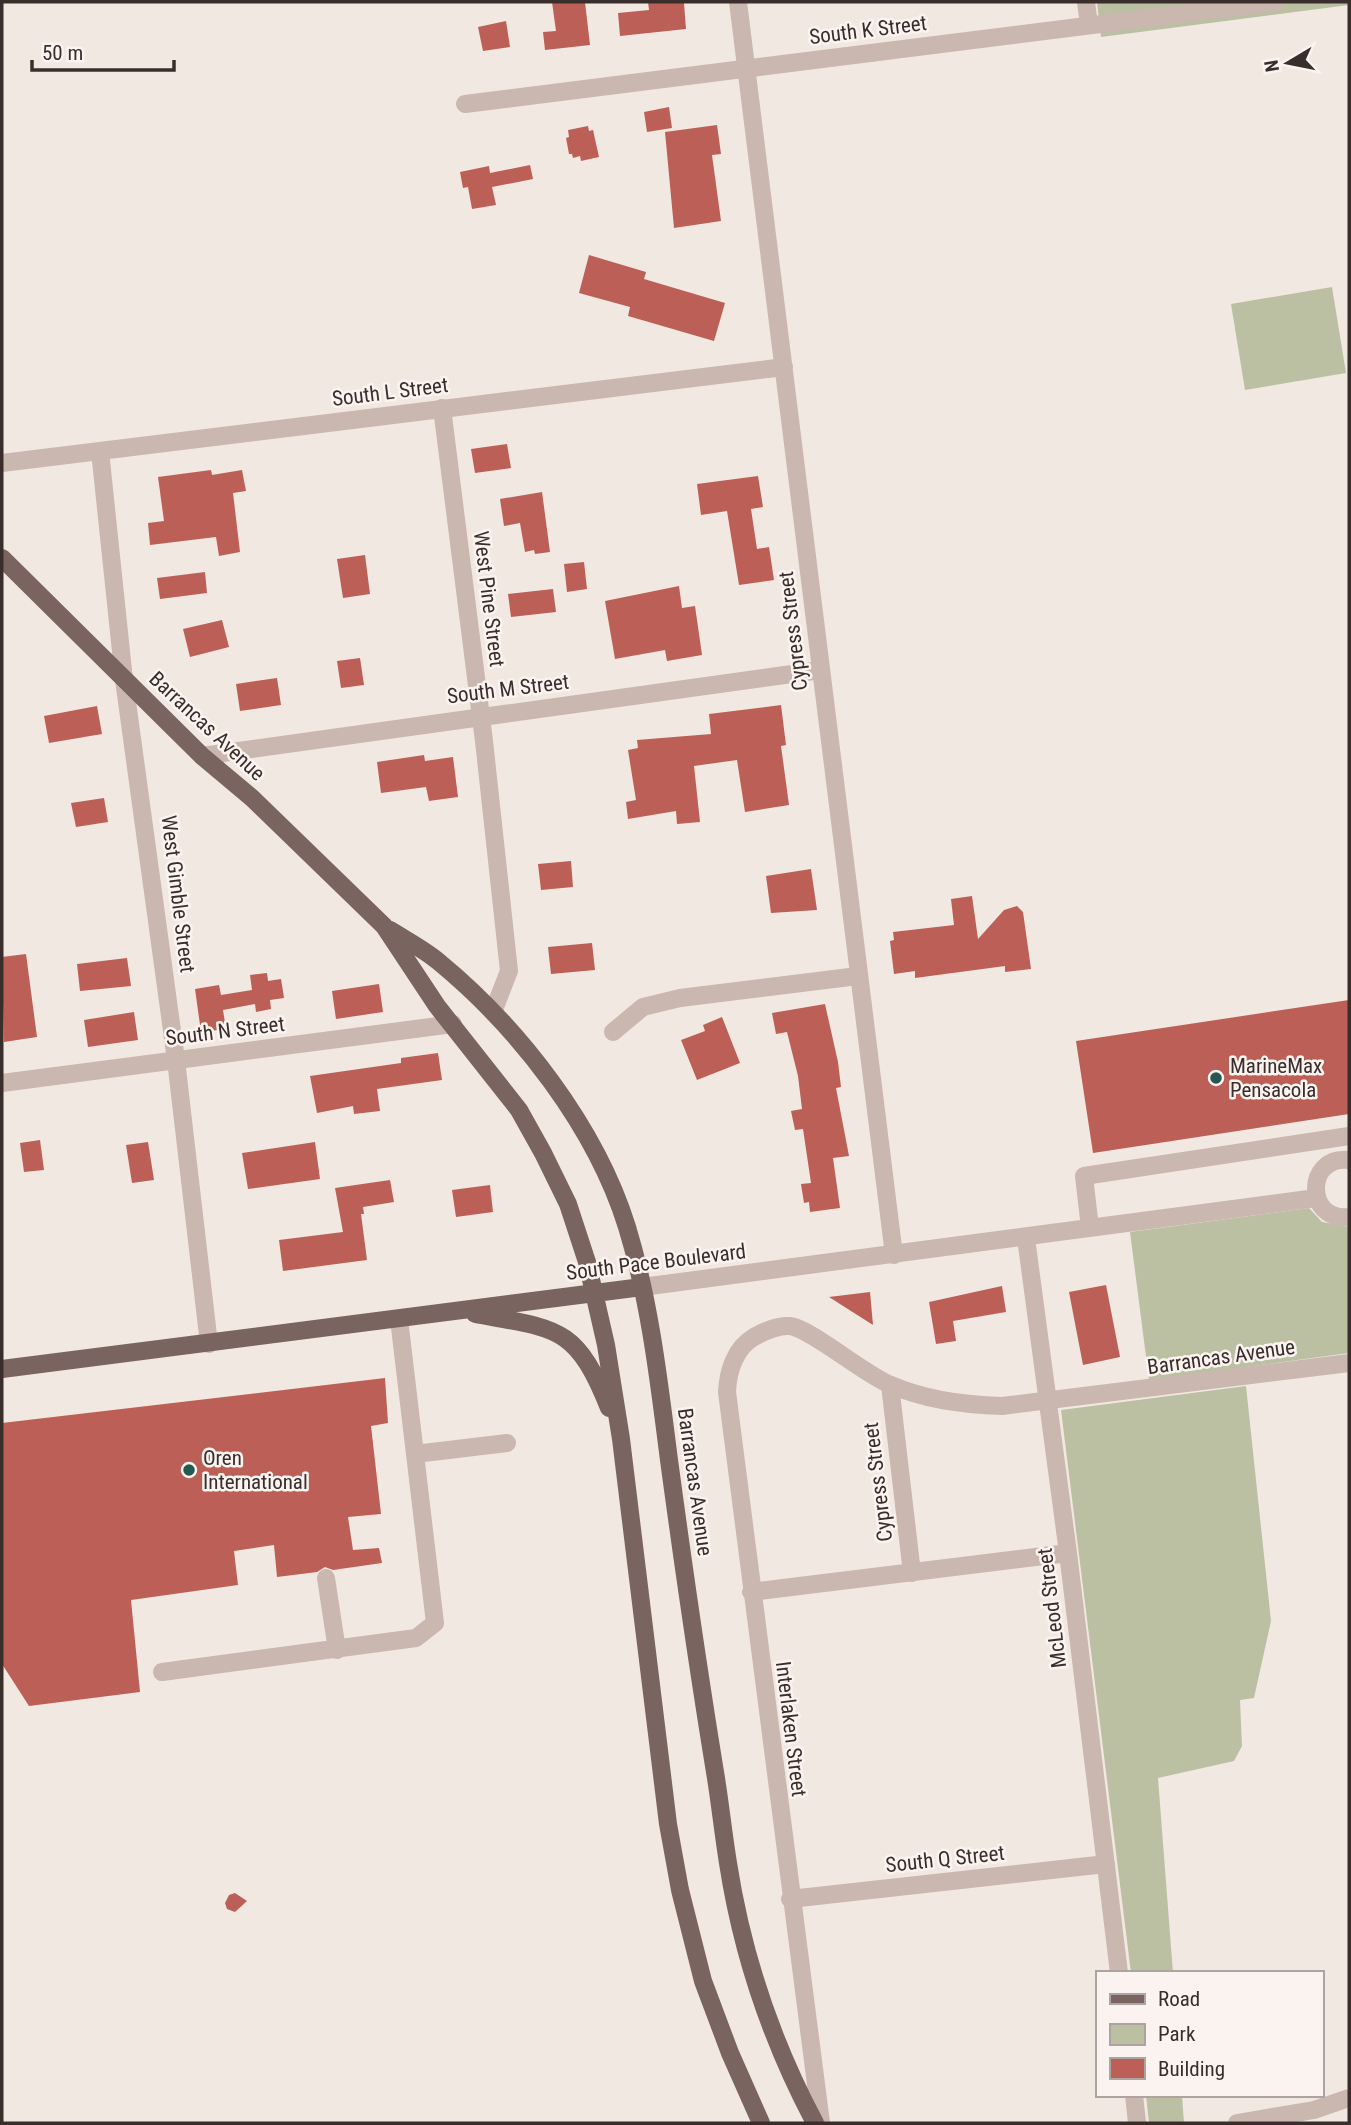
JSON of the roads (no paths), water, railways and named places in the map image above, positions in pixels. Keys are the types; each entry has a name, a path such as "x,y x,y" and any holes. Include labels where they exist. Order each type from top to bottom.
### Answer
{"main road":[{"name":"Barrancas Avenue","path":"2,558 202,756 251,798 384,926 453,1024 519,1110 543,1153 568,1205 596,1293 621,1439 668,1824 683,1903 703,1981 761,2123"},
{"name":"Barrancas Avenue","path":"384,926 438,961 510,1028 552,1085 595,1156 626,1227 642,1287 728,1865 751,1964 781,2053 815,2123"},
{"name":"South Pace Boulevard","path":"2,1369 642,1287"},
{"path":"457,1311 536,1325 561,1335 592,1366 621,1439"}],"street":[{"name":"Cypress Street","path":"738,2 894,1255"},
{"path":"1086,2 1089,25"},
{"name":"South K Street","path":"465,104 1276,2"},
{"name":"South L Street","path":"2,463 783,367"},
{"name":"West Pine Street","path":"442,408 484,741 509,971 493,1012"},
{"name":"West Gimble Street","path":"100,451 124,680 176,1060 208,1344"},
{"name":"South M Street","path":"202,756 821,670"},
{"path":"613,1032 643,1007 680,998 858,976"},
{"name":"South N Street","path":"2,1083 453,1024"},
{"path":"1090,1228 1084,1176 1349,1136"},
{"path":"1349,1160 1336,1161 1320,1171 1316,1179 1316,1198 1327,1213 1336,1217 1349,1217"},
{"name":"South Pace Boulevard","path":"642,1287 1316,1198"},
{"name":"McLeod Street","path":"1026,1238 1049,1402 1119,1971"},
{"path":"162,1672 416,1638 435,1623 399,1319"},
{"name":"Barrancas Avenue","path":"745,1343 766,1330 780,1326 802,1329 834,1352 890,1385 969,1405 1002,1406 1049,1402 1349,1363"},
{"name":"Interlaken Street","path":"745,1343 735,1357 728,1376 727,1392 790,1899 821,2123"},
{"name":"Cypress Street","path":"890,1385 912,1573"},
{"path":"415,1454 507,1443"},
{"path":"751,1592 1068,1553"},
{"path":"326,1578 337,1650"},
{"name":"South Q Street","path":"790,1899 1106,1864"},
{"path":"1134,2097 1137,2123"},
{"path":"1237,2123 1314,2110 1349,2098"}],"place":[{"name":"MarineMax Pensacola","path":"1216,1078"},
{"name":"Oren International","path":"189,1470"}]}
